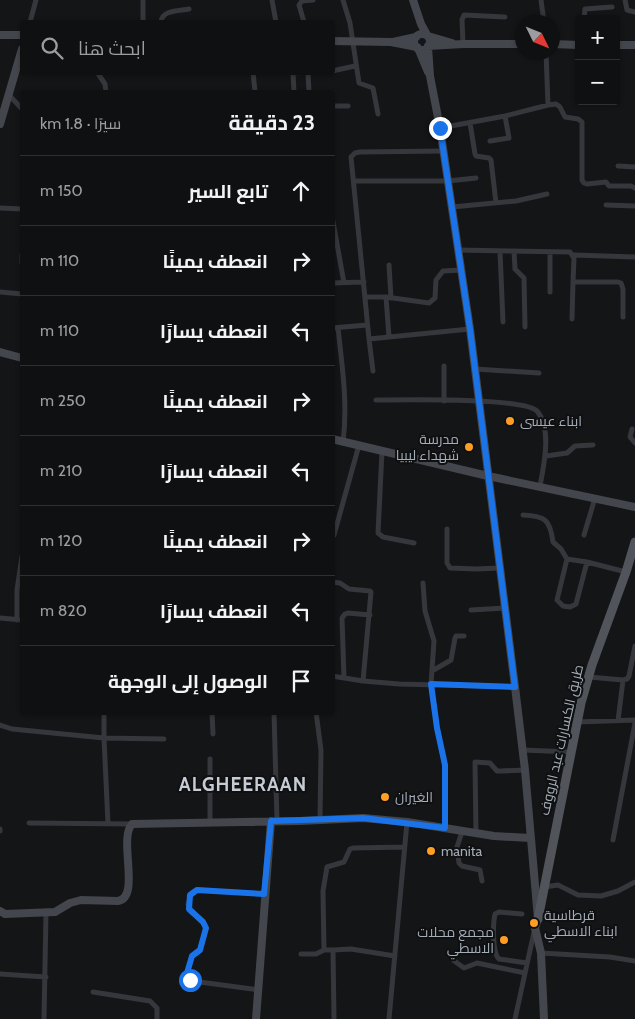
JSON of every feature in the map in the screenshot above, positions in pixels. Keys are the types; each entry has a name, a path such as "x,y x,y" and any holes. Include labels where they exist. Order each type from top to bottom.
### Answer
{"main road":[{"name":"طريق الكسارات عبد الرووف","path":"536,923 577,722 588,678 635,542"}],"street":[{"path":"31,20 36,0"},
{"path":"143,0 143,20"},
{"path":"272,0 276,20"},
{"path":"303,20 299,4 313,0"},
{"path":"343,0 353,41 355,66 359,83 372,88 378,114"},
{"path":"413,0 430,41 428,46 430,76 440,128 470,329 523,750 536,923 541,953 544,1019"},
{"path":"541,0 543,15"},
{"path":"625,0 627,10 635,12"},
{"path":"584,15 585,9 612,7"},
{"path":"161,20 165,14 189,9"},
{"path":"416,10 416,36 414,42 430,76"},
{"path":"460,44 464,16 505,16"},
{"path":"391,42 422,34 460,44"},
{"path":"0,35 20,35"},
{"path":"335,41 391,42 423,49 428,46 460,44 515,44"},
{"path":"560,44 575,45"},
{"path":"620,45 635,45"},
{"path":"0,124 3,105 9,95 20,56"},
{"path":"546,60 548,105"},
{"path":"335,70 355,66"},
{"path":"99,75 105,84 106,90"},
{"path":"253,75 255,90"},
{"path":"293,75 294,90"},
{"path":"308,90 309,75"},
{"path":"9,95 20,107"},
{"path":"440,128 556,104 560,107 565,117 578,119 582,122 582,180 584,183 606,182 609,186 631,186 635,188"},
{"path":"335,106 348,106"},
{"path":"490,141 506,140 509,138 505,116"},
{"path":"470,123 476,156 491,160 496,203"},
{"path":"373,371 351,157 355,153 442,150"},
{"path":"618,166 635,167"},
{"path":"354,181 448,181 476,178"},
{"path":"452,207 496,203 547,194"},
{"path":"606,206 635,206"},
{"path":"0,208 20,208"},
{"path":"335,240 344,283"},
{"path":"458,250 570,252 574,255 635,257"},
{"path":"500,251 503,322"},
{"path":"514,251 515,269 524,278 525,327"},
{"path":"550,252 550,292"},
{"path":"572,319 574,255"},
{"path":"389,265 389,337"},
{"path":"365,297 432,302 435,298 438,276 443,271 461,270"},
{"path":"335,283 364,282"},
{"path":"573,282 621,283 623,289 622,317"},
{"path":"0,292 20,294"},
{"path":"343,442 346,402 335,328 367,325"},
{"path":"369,339 470,329"},
{"path":"0,352 20,357"},
{"path":"444,366 444,401"},
{"path":"475,369 539,373"},
{"path":"376,400 478,401 529,406 536,410 544,429 546,443 546,456 540,486"},
{"path":"632,429 630,437 635,443"},
{"path":"335,440 488,476 635,507"},
{"path":"335,532 358,445"},
{"path":"546,456 567,453 576,446 593,445"},
{"path":"382,451 378,533 383,538 414,543"},
{"path":"584,535 595,498"},
{"path":"523,515 544,519 551,529 553,542 561,549 567,560 557,600 563,606 570,607 576,604 587,562"},
{"path":"447,529 447,563 450,568 500,568"},
{"path":"567,560 587,562 626,572"},
{"path":"0,618 20,620 17,590 20,570"},
{"path":"335,582 340,583 349,589 370,591 370,615 363,681"},
{"path":"422,582 425,612 434,641 431,684 437,728 445,765 445,828"},
{"path":"471,610 505,608"},
{"path":"344,678 342,618 348,613 370,615"},
{"path":"432,671 451,660 456,636 464,636"},
{"path":"588,678 623,680 629,676 635,646"},
{"path":"335,676 363,681 515,687"},
{"path":"618,721 623,680"},
{"path":"104,715 108,824"},
{"path":"212,715 213,734"},
{"path":"256,1019 264,894 274,821 274,715"},
{"path":"316,715 321,750 320,820"},
{"path":"577,722 635,722 613,840"},
{"path":"0,725 12,729 104,738 164,739"},
{"path":"523,750 571,752"},
{"path":"210,759 210,823"},
{"path":"476,834 476,762 490,763 497,771 525,770"},
{"path":"29,823 210,823 363,818 406,822 476,834 530,838"},
{"path":"389,1019 406,822"},
{"path":"0,911 5,914 55,912 70,903 82,900 118,901 124,899 127,896 128,885 127,833 132,824"},
{"path":"462,832 457,847 459,863 462,866 480,870 482,881"},
{"path":"324,950 323,891 327,867 345,862 350,849 353,848 404,847"},
{"path":"544,887 558,885 578,895 601,896 618,891 635,882"},
{"path":"259,990 192,981 188,978 187,973 192,956 200,950 206,928 203,922 190,911 188,904 192,893 197,890 264,894"},
{"path":"44,1019 46,912"},
{"path":"522,914 496,913 494,916 494,948 499,959 526,964"},
{"path":"516,1019 536,923"},
{"path":"301,954 316,954 324,950 351,949 395,956"},
{"path":"333,950 334,1019"},
{"path":"541,953 610,957 635,961"},
{"path":"453,960 464,968 477,964 525,973"},
{"path":"0,974 46,976"},
{"path":"92,992 150,1001 157,1008 157,1019"}],"place":[{"name":"ابناء عيسى","path":"510,421"},
{"name":"مدرسة شهداء ليبيا","path":"469,447"},
{"name":"الغيران","path":"385,797"},
{"name":"manita","path":"431,851"},
{"name":"قرطاسية ابناء الاسطي","path":"534,923"},
{"name":"مجمع محلات الاسطي","path":"504,940"}],"district":[{"name":"ALGHEERAAN","path":"243,784"}],"route":[{"path":"190,980 186,976 192,956 200,950 206,928 206,924 189,909 189,898 193,891 229,891 264,894 271,821 363,818 445,828 445,765 437,728 431,684 515,687 470,329 440,128"}]}
